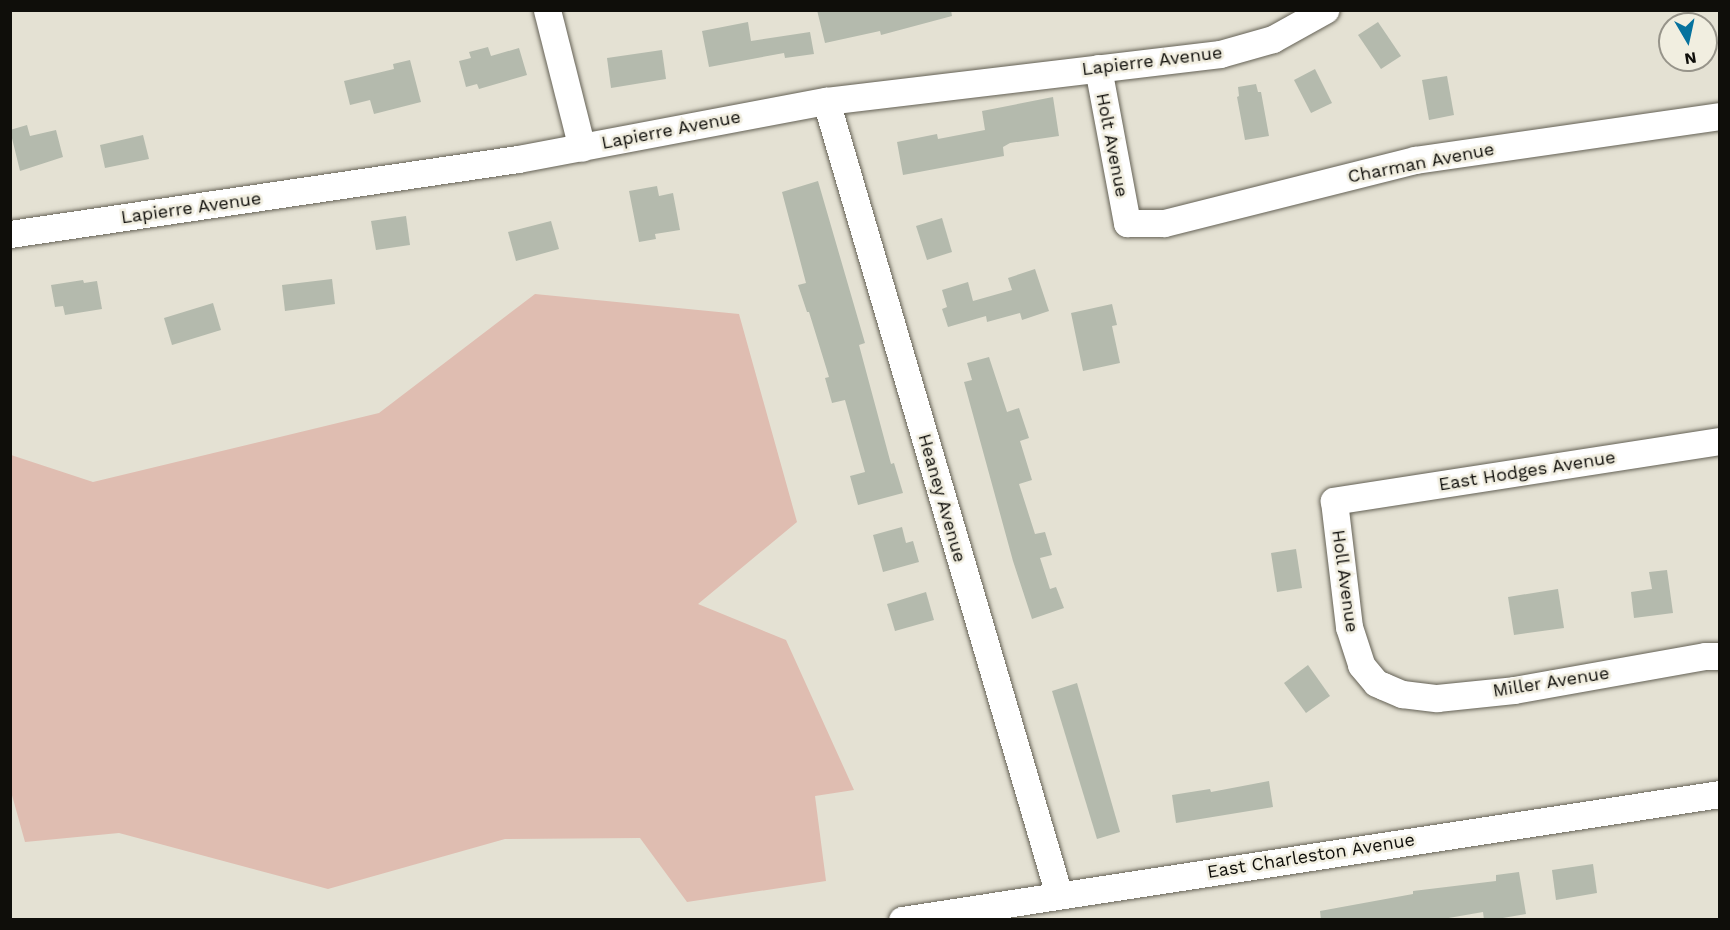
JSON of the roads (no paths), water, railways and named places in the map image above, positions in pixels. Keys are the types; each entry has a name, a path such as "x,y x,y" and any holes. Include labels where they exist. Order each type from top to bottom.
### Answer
{"street":[{"path":"547,10 582,148"},
{"name":"Lapierre Avenue","path":"10,234 582,148 826,101 1220,54 1273,39 1324,10"},
{"name":"Holt Avenue","path":"1098,68 1127,223"},
{"name":"Heaney Avenue","path":"826,101 1059,895"},
{"name":"Charman Avenue","path":"1127,223 1164,224 1415,160 1719,116"},
{"name":"East Hodges Avenue","path":"1334,501 1719,441"},
{"name":"Holl Avenue","path":"1334,501 1349,627 1361,664 1376,683 1383,686"},
{"name":"Miller Avenue","path":"1383,686 1402,694 1437,698 1514,690 1705,656 1719,656"},
{"name":"East Charleston Avenue","path":"902,920 1719,794"}]}
